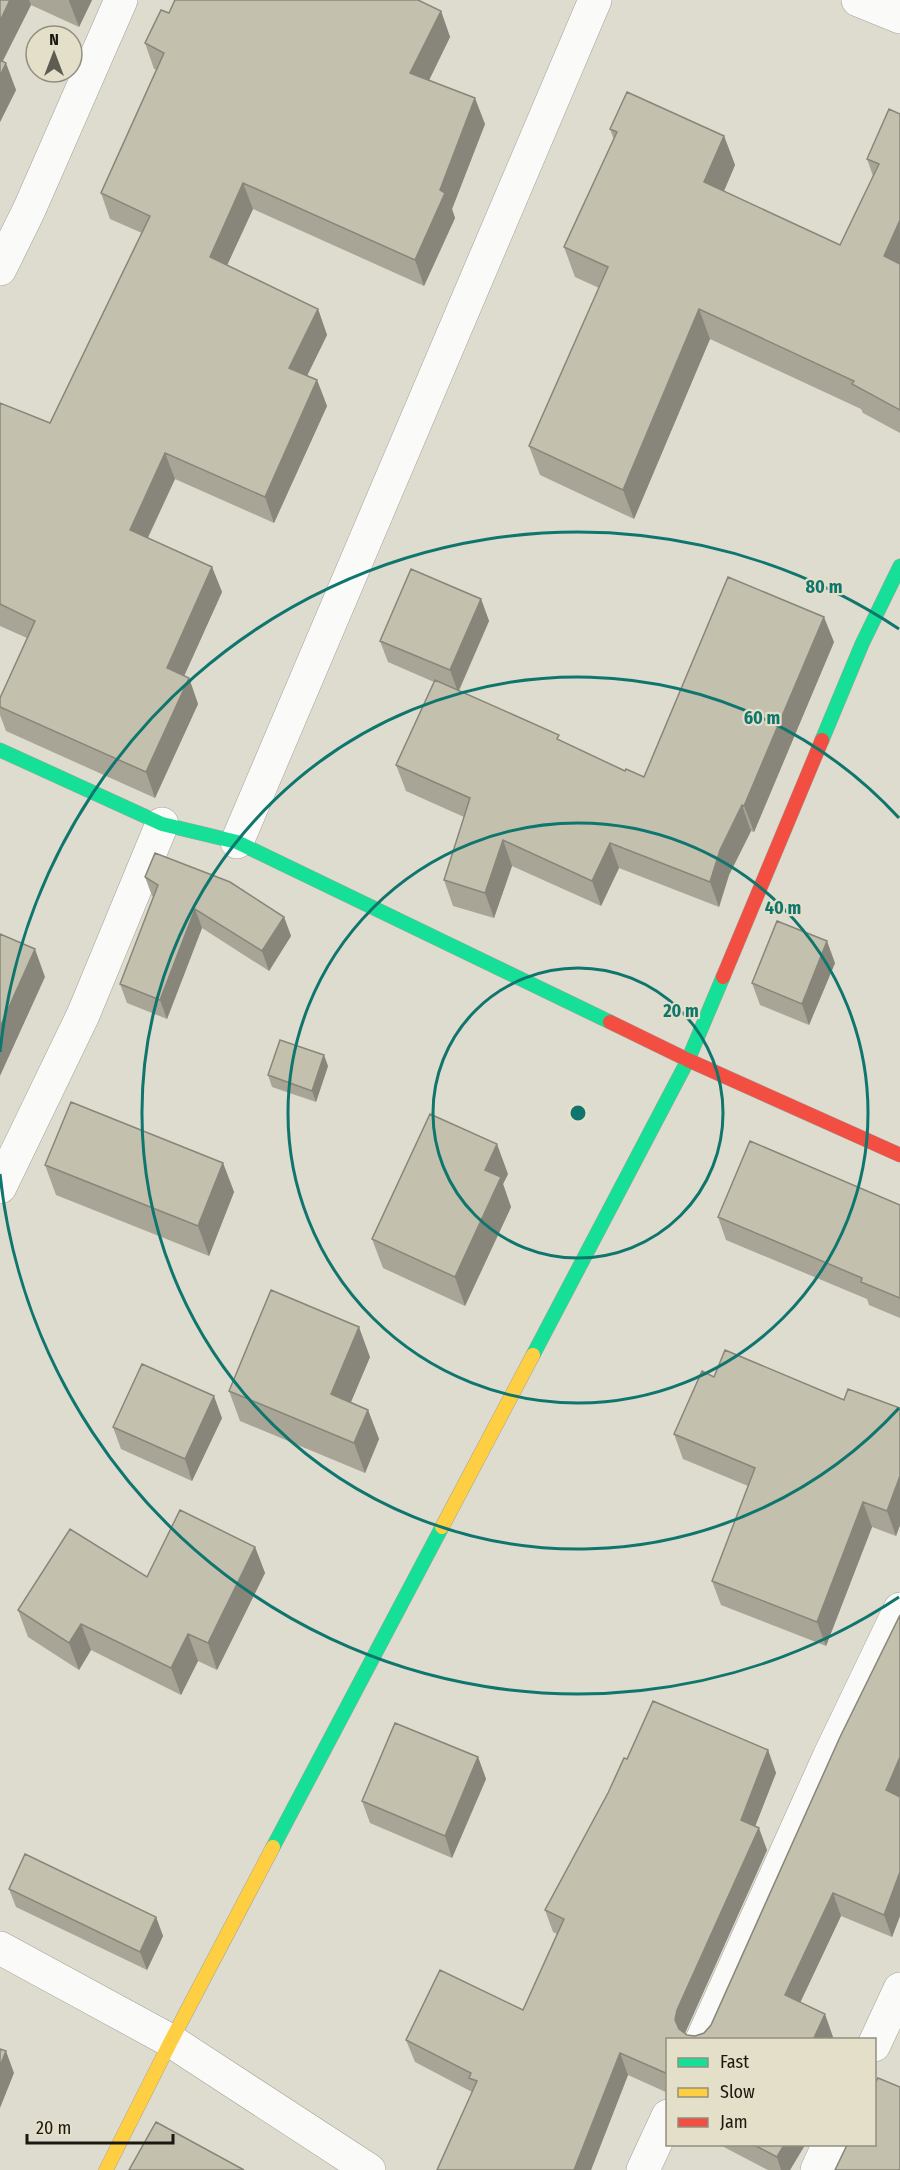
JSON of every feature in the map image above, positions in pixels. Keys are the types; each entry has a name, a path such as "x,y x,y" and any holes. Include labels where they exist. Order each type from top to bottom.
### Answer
{"street":[{"path":"0,269 121,0"},
{"path":"237,842 595,0"},
{"path":"858,0 900,17"},
{"path":"106,2170 171,2041 688,1060 862,644 900,566"},
{"path":"0,750 162,824 237,842 688,1060 900,1155"},
{"path":"0,1187 83,1015 162,824"},
{"path":"703,2038 829,1757 900,1609"},
{"path":"0,1948 171,2041 369,2170"},
{"path":"876,2041 900,1989"},
{"path":"643,2170 666,2120"},
{"path":"818,2170 829,2146"}],"building":[{"path":"0,0 10,0 0,21"},
{"path":"175,0 418,0 441,11 410,73 475,98 440,190 445,193 415,260 243,183 210,257 318,309 289,368 317,380 265,497 165,453 130,530 212,567 167,668 189,678 146,772 0,707 0,698 35,621 0,604 0,403 50,423 150,216 101,193 164,53 145,43 161,10 169,13"},
{"path":"0,60 6,63 0,76"},
{"path":"627,92 724,136 704,182 840,245 879,164 867,159 889,109 900,114 900,220 884,256 900,264 900,410 852,384 854,381 699,309 623,490 529,446 608,267 564,247 617,132 610,129"},
{"path":"411,569 481,599 450,670 380,641"},
{"path":"728,577 824,617 744,806 742,805 720,850 710,882 610,843 592,881 503,840 485,893 444,880 470,798 396,765 435,680 559,735 557,739 625,771 626,769 644,777"},
{"path":"155,853 230,882 284,917 262,951 195,909 160,1000 120,984 158,885 145,877"},
{"path":"777,921 827,941 802,1004 752,983"},
{"path":"0,934 35,949 0,1027"},
{"path":"280,1040 324,1055 312,1091 268,1075"},
{"path":"71,1102 223,1163 198,1226 45,1165"},
{"path":"430,1114 497,1144 485,1170 501,1177 455,1277 372,1239"},
{"path":"750,1141 900,1205 900,1298 861,1282 862,1278 718,1217"},
{"path":"271,1290 359,1327 331,1394 368,1410 354,1443 229,1391"},
{"path":"725,1350 844,1400 848,1389 900,1408 900,1476 887,1511 863,1502 817,1622 712,1581 755,1468 674,1434 702,1371 714,1377"},
{"path":"142,1364 214,1396 185,1459 113,1427"},
{"path":"180,1510 255,1547 208,1643 188,1634 171,1668 81,1624 69,1643 18,1610 70,1529 147,1577"},
{"path":"900,1615 900,1757 886,1790 900,1797 900,1872 884,1915 833,1893 785,1995 825,2014 814,2038 666,2038 666,2073 620,2053 574,2170 437,2170 477,2081 469,2078 471,2073 406,2040 440,1970 523,2010 564,1919 545,1910 608,1793 624,1758 627,1759 653,1701 768,1750 741,1820 759,1828 677,2010 675,2020 679,2029 687,2035 695,2036 704,2033 711,2025 840,1737"},
{"path":"395,1723 478,1757 445,1836 362,1801"},
{"path":"25,1854 156,1917 140,1952 9,1889"},
{"path":"0,2049 6,2051 0,2066"},
{"path":"878,2078 900,2087 900,2170 835,2170 847,2146 876,2146 876,2082"},
{"path":"156,2122 244,2170 129,2170"},
{"path":"756,2146 783,2146 777,2157"}],"traffic: fast":[{"path":"822,740 862,644 900,566"},
{"path":"0,750 162,824 237,842 610,1022"},
{"path":"533,1355 688,1060 723,977"},
{"path":"273,1847 442,1527"}],"traffic: slow":[{"path":"442,1527 533,1355"},
{"path":"106,2170 273,1847"}],"traffic: jam":[{"path":"723,977 822,740"},
{"path":"610,1022 688,1060 900,1155"}]}
